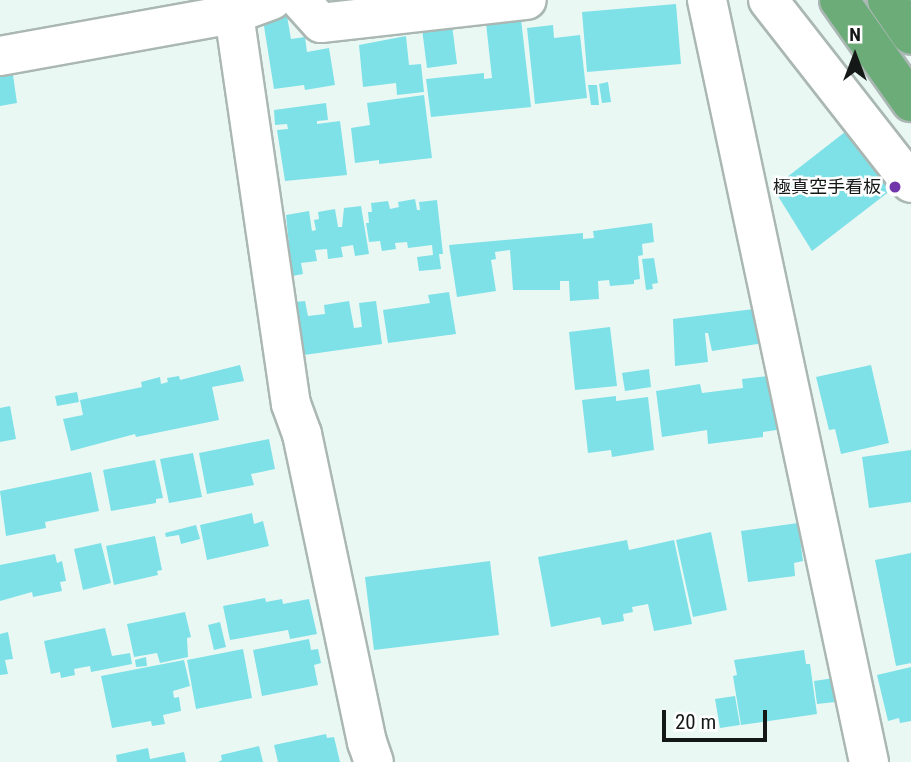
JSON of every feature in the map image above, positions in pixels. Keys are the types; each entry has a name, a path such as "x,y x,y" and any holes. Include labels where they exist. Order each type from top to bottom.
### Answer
{"highway":[{"path":"839,0 911,102"},
{"path":"887,0 911,35"}],"street":[{"path":"0,56 234,14 272,0"},
{"path":"300,0 321,23 527,0"},
{"path":"708,0 869,762"},
{"path":"768,0 911,183"},
{"path":"234,14 291,404 302,435 361,716 374,762"}],"building":[{"path":"676,4 681,64 587,72 582,12"},
{"path":"287,16 291,39 305,37 307,52 329,48 335,85 305,90 304,85 274,89 263,20"},
{"path":"521,19 531,107 431,117 426,79 484,73 484,79 492,78 486,23"},
{"path":"452,25 457,64 427,68 422,29"},
{"path":"553,25 554,38 580,35 587,98 535,104 527,28"},
{"path":"406,36 409,65 421,64 424,92 397,95 396,83 363,87 359,45"},
{"path":"13,75 17,103 0,106 0,77"},
{"path":"608,82 611,102 602,103 599,84"},
{"path":"588,85 597,85 599,105 591,105"},
{"path":"424,95 432,158 379,164 379,160 355,163 351,128 370,125 367,103"},
{"path":"326,103 328,120 317,121 317,124 340,121 347,175 285,181 277,130 288,129 287,124 275,125 274,110"},
{"path":"854,125 895,187 812,251 773,188"},
{"path":"415,199 417,210 420,210 419,202 437,200 443,254 439,254 441,269 419,271 417,257 433,255 432,245 408,248 407,242 395,243 396,249 382,251 380,241 369,242 366,223 369,223 368,212 372,212 371,203 388,201 390,209 399,207 398,202"},
{"path":"361,206 369,254 355,256 353,245 341,247 343,257 328,259 327,249 315,250 317,261 301,263 303,274 292,276 286,215 309,211 312,231 316,230 314,220 319,219 318,212 335,209 338,227 342,227 344,208"},
{"path":"652,223 654,242 642,244 643,255 638,256 640,279 634,280 634,284 610,286 609,280 598,281 599,299 570,301 569,281 560,281 560,290 513,290 510,250 495,252 496,259 491,260 496,291 457,297 449,245 583,233 583,239 594,238 593,231"},
{"path":"654,258 658,283 652,284 653,289 646,290 642,259"},
{"path":"449,292 456,334 388,343 383,310 430,303 428,295"},
{"path":"305,301 308,316 325,314 324,305 349,301 354,328 362,327 359,303 376,301 382,344 304,355 296,302"},
{"path":"762,308 764,343 712,351 708,333 705,333 708,362 675,366 673,319"},
{"path":"610,327 617,386 575,390 569,332"},
{"path":"240,365 244,381 212,387 219,420 136,437 135,434 71,451 63,419 83,415 80,400 142,387 141,382 160,377 161,384 168,382 167,378 179,376 180,380"},
{"path":"871,365 889,443 841,454 835,429 829,430 816,377"},
{"path":"649,369 651,387 625,391 622,373"},
{"path":"777,375 783,429 763,432 763,437 708,444 707,430 662,437 656,391 700,384 702,393 743,388 742,379"},
{"path":"77,392 79,402 57,406 55,396"},
{"path":"616,396 616,401 648,397 654,450 612,457 611,450 588,453 582,400"},
{"path":"10,406 16,439 0,442 0,408"},
{"path":"269,439 275,469 251,474 254,485 207,494 199,453"},
{"path":"911,450 911,502 869,508 862,457"},
{"path":"193,453 202,497 169,503 160,459"},
{"path":"155,460 163,498 156,499 156,503 111,511 103,470"},
{"path":"91,472 99,511 45,522 46,528 6,536 0,491"},
{"path":"252,513 254,524 263,521 269,546 207,560 200,525"},
{"path":"798,523 803,561 794,563 795,576 748,582 741,531"},
{"path":"196,525 200,539 181,544 179,535 166,537 165,533"},
{"path":"711,532 727,610 693,617 676,540"},
{"path":"155,536 162,570 157,571 158,575 114,585 106,546"},
{"path":"627,540 629,550 674,540 692,624 654,631 648,604 632,607 633,612 623,614 624,621 602,625 600,617 551,627 538,557"},
{"path":"101,543 111,583 83,590 74,549"},
{"path":"911,553 911,663 896,666 875,560"},
{"path":"55,554 57,563 62,561 66,581 60,582 62,591 33,597 32,592 0,601 0,565"},
{"path":"490,561 499,635 374,650 365,577"},
{"path":"265,598 266,602 282,599 283,604 309,599 317,634 290,639 288,630 230,640 223,606"},
{"path":"185,612 191,637 187,638 188,657 160,663 157,653 134,657 127,624"},
{"path":"220,622 226,647 214,650 208,625"},
{"path":"105,628 112,656 130,653 132,664 91,672 90,666 74,669 75,675 61,678 60,672 51,674 44,641"},
{"path":"8,632 13,659 5,660 8,674 0,675 0,634"},
{"path":"309,639 311,650 318,649 321,663 314,665 318,685 262,696 253,650"},
{"path":"243,649 252,698 196,709 187,660"},
{"path":"804,650 806,664 810,664 817,714 741,725 733,676 737,675 734,660"},
{"path":"146,657 147,666 136,667 135,660"},
{"path":"184,660 190,686 173,691 174,698 179,697 181,711 163,715 165,724 152,726 151,721 112,728 101,676"},
{"path":"911,667 911,721 900,723 899,718 888,721 877,675"},
{"path":"841,677 844,701 817,704 814,681"},
{"path":"735,696 740,725 720,728 715,699"},
{"path":"326,734 327,738 334,737 340,762 278,762 274,745"},
{"path":"259,746 263,762 218,762 222,760 221,755"},
{"path":"148,748 150,759 184,752 186,762 117,762 116,755"}],"place":[{"name":"極真空手看板","path":"895,187"}]}
